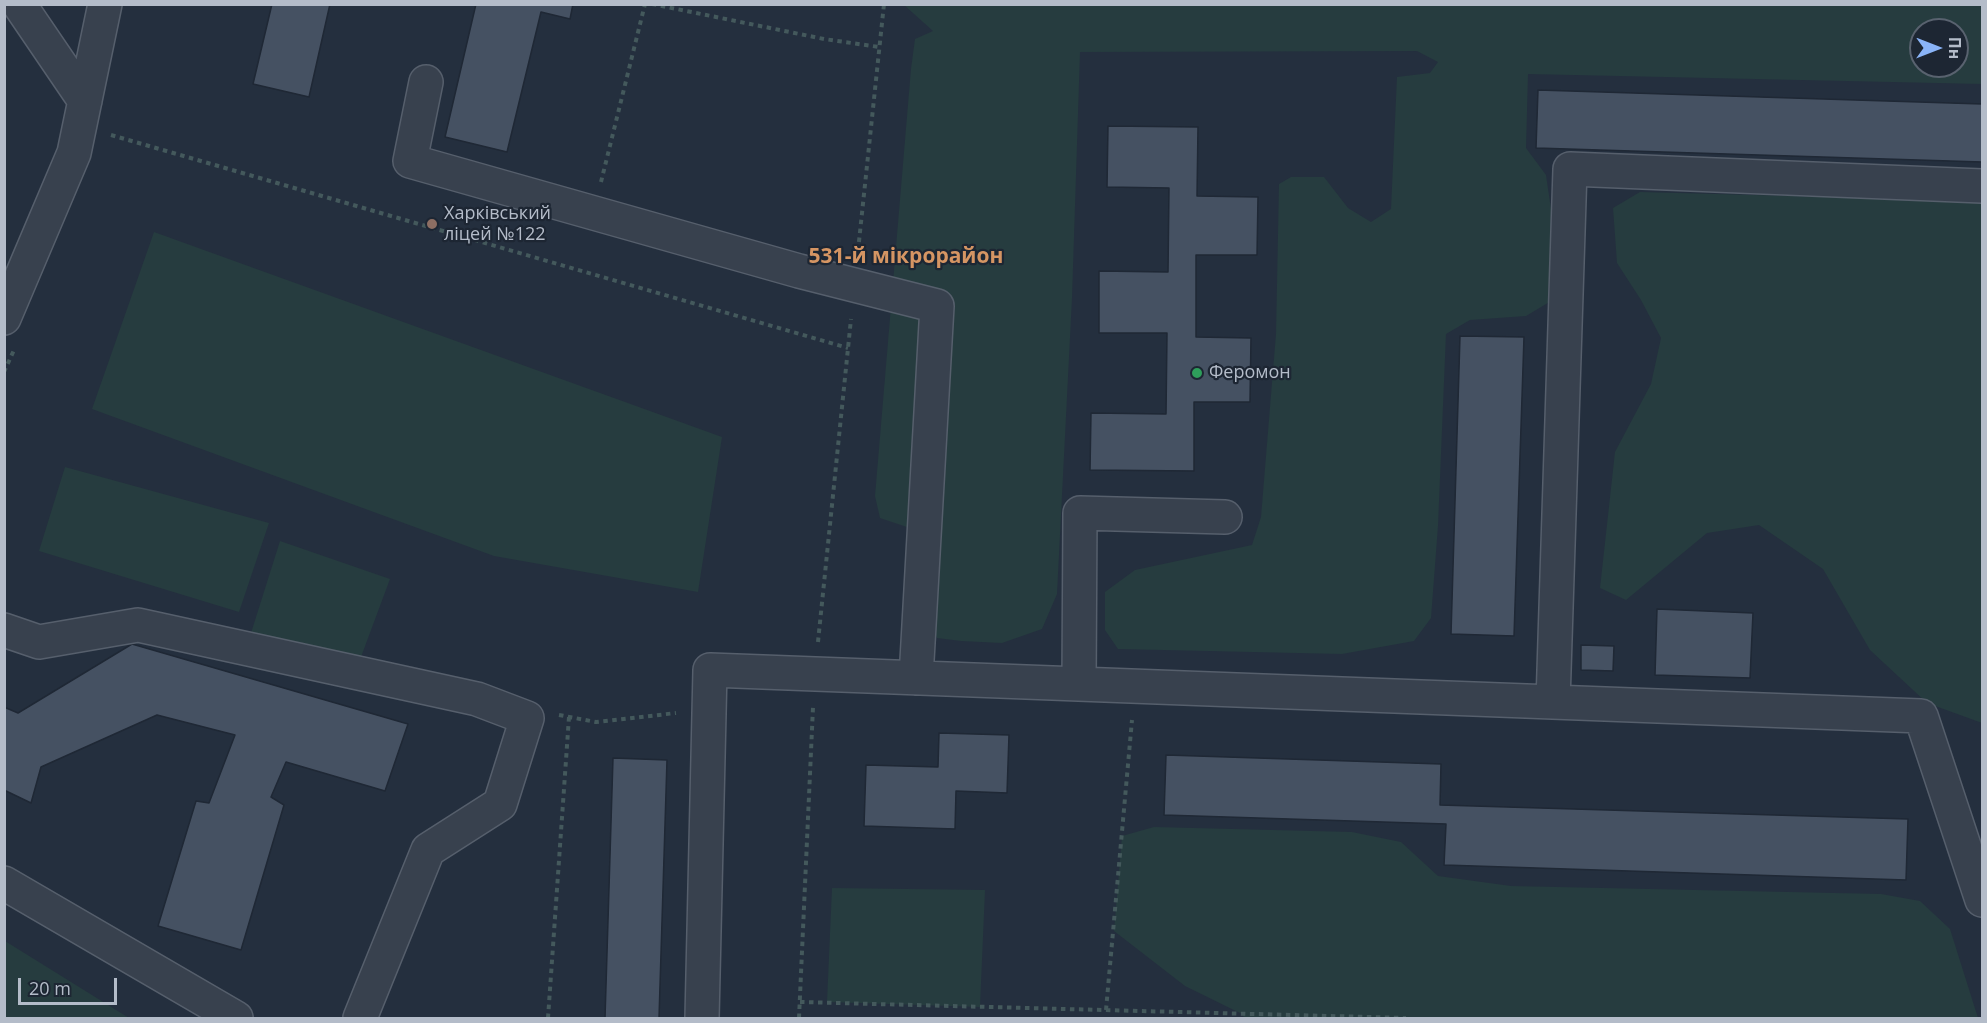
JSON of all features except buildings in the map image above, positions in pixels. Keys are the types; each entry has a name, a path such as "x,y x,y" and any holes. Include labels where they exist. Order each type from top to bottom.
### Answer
{"lane":[{"path":"19,4 82,114"},
{"path":"4,318 74,153 105,4"},
{"path":"426,82 410,161 594,211 799,272 937,306 916,678"},
{"path":"1553,702 1570,169 1983,186"},
{"path":"1079,684 1080,513 1225,517"},
{"path":"4,630 39,642 138,625 477,699 527,718 500,804 428,850 360,1018"},
{"path":"702,1018 710,670 1921,716 1983,900"},
{"path":"4,884 236,1018"}],"path":[{"path":"594,211 645,4"},
{"path":"652,4 824,39 879,47"},
{"path":"799,1018 814,674 884,4"},
{"path":"82,114 848,348"},
{"path":"1107,1010 1135,686"},
{"path":"527,718 533,710 596,722 710,709"},
{"path":"548,1018 569,717"},
{"path":"800,1002 1243,1016 1406,1018"}],"green space":[{"path":"904,5 1982,5 1982,84 1528,74 1526,148 1546,175 1556,243 1551,301 1526,316 1470,320 1446,334 1438,526 1431,618 1414,641 1342,654 1118,649 1105,630 1105,592 1135,570 1252,545 1261,517 1276,334 1279,184 1291,177 1324,177 1348,208 1371,222 1391,209 1397,77 1430,73 1438,62 1417,51 1080,52 1072,298 1057,594 1042,629 1002,643 937,638 928,621 910,528 880,518 875,496 915,39 933,31"},
{"path":"1640,192 1982,201 1982,723 1927,703 1870,650 1823,569 1759,525 1707,533 1626,600 1600,588 1615,452 1651,384 1661,338 1641,300 1617,263 1613,208"},
{"path":"154,232 722,437 698,592 494,556 92,409"},
{"path":"65,467 269,523 239,612 39,551"},
{"path":"280,541 390,579 361,657 251,633"},
{"path":"1154,827 1352,832 1401,842 1438,876 1511,886 1881,894 1920,901 1950,929 1978,1018 1244,1018 1242,1014 1185,986 1114,931 1122,836"},
{"path":"832,888 985,890 980,1007 827,1002"},
{"path":"5,941 129,1018 5,1018"}],"place":[{"name":"Харківський ліцей №122","path":"432,224"},
{"name":"Феромон","path":"1197,373"}],"district":[{"name":"531-й мікрорайон","path":"906,257"}]}
